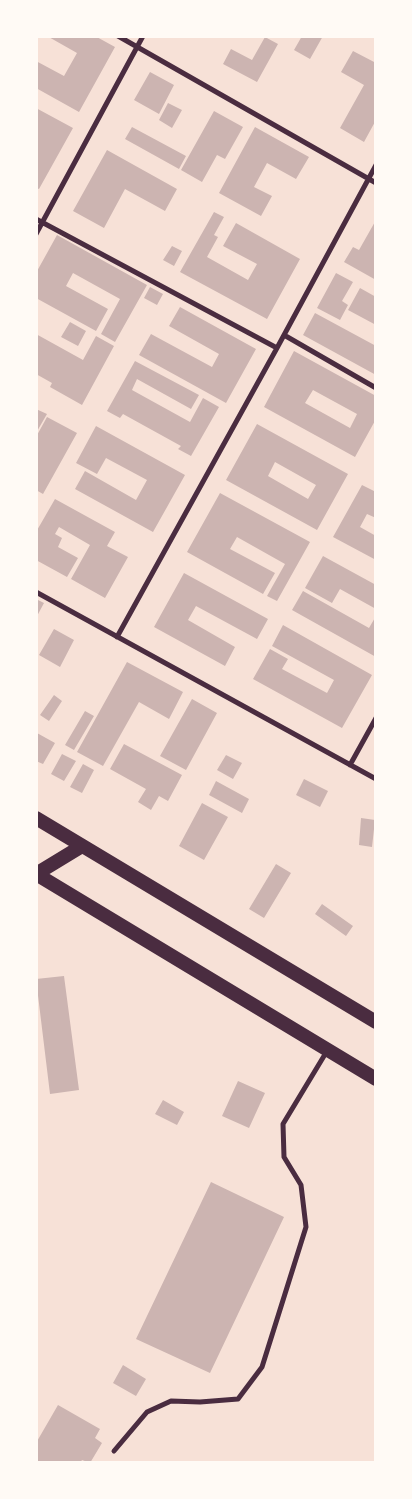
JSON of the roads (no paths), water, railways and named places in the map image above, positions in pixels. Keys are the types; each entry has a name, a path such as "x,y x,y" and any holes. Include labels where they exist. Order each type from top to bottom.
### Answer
{"highway":[{"path":"36,818 376,1022"},
{"path":"82,846 36,874 376,1079"}],"street":[{"path":"118,36 376,183"},
{"path":"36,234 143,36"},
{"path":"117,637 376,165"},
{"path":"36,219 277,348"},
{"path":"284,335 376,388"},
{"path":"36,592 376,779"},
{"path":"350,765 376,718"},
{"path":"114,1451 147,1412 171,1401 200,1402 238,1399 262,1367 306,1227 301,1185 284,1157 283,1124 327,1050"}]}
